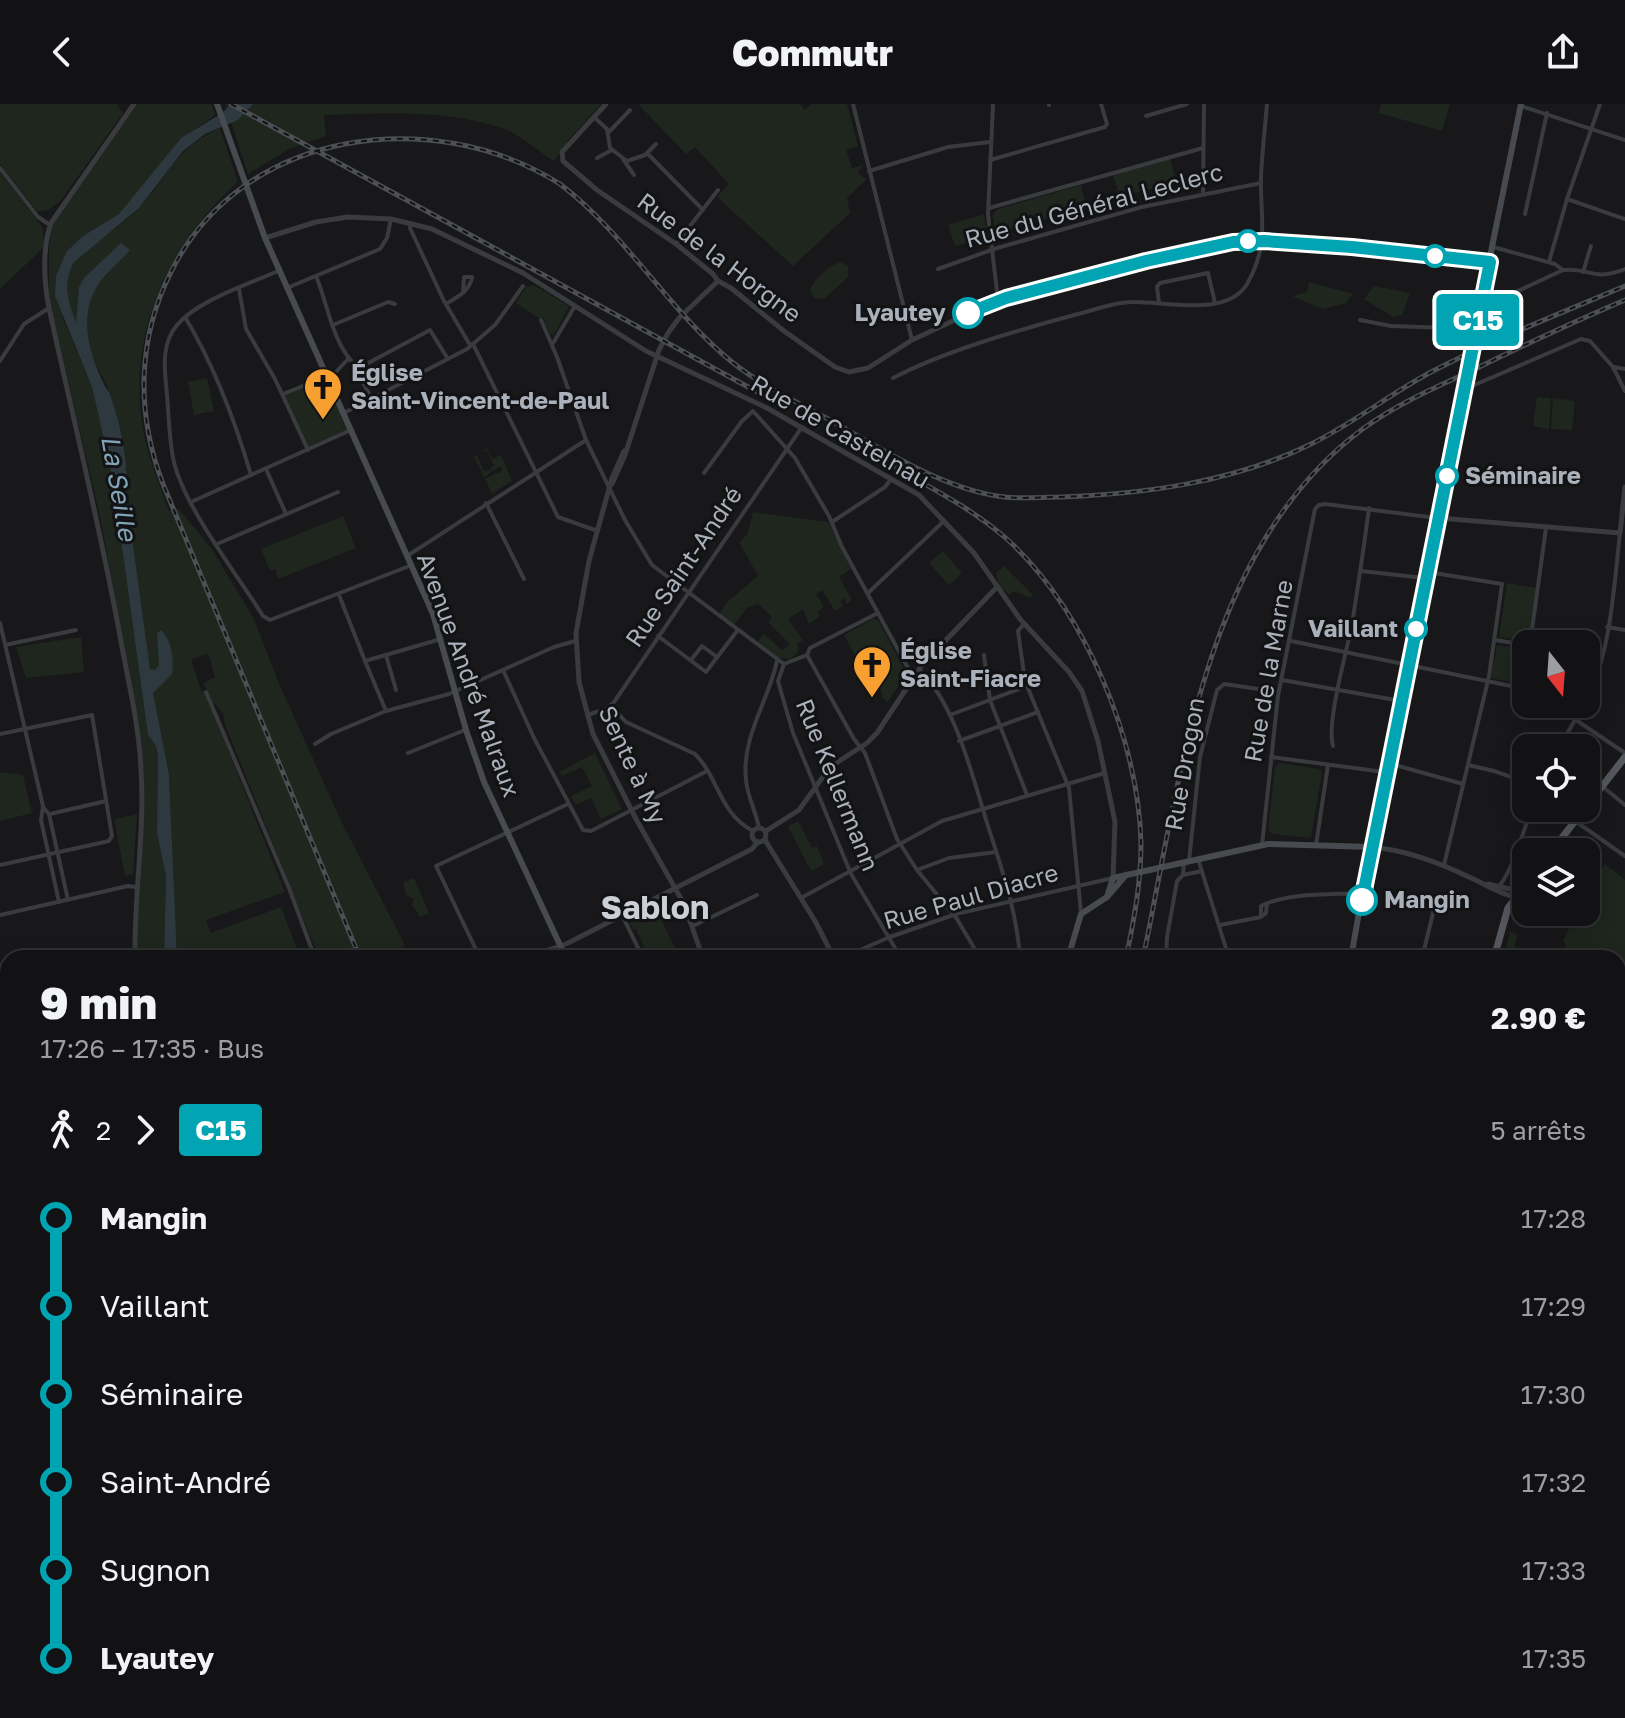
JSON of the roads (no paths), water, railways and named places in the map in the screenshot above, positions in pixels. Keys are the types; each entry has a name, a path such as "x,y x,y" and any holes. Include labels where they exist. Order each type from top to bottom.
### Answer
{"main road":[{"name":"Avenue André Malraux","path":"218,105 265,238 412,565 441,639 484,782 562,950"},
{"path":"1352,950 1521,105"},
{"path":"1600,788 1625,755"},
{"path":"1562,838 1574,822"},
{"path":"1107,897 1119,877 1262,845 1371,847"},
{"path":"1070,950 1081,914 1107,897 1116,887 1119,877"},
{"path":"1496,950 1512,902"}],"street":[{"path":"134,104 50,225 46,277 49,308 106,558 138,733 142,776 135,950"},
{"path":"566,163 566,149 606,104"},
{"path":"853,104 912,340 998,300 1216,245 1264,241 1490,262"},
{"path":"993,104 989,208 998,300"},
{"path":"990,160 1106,126 1101,104"},
{"path":"1146,116 1187,104"},
{"path":"1203,193 1204,104"},
{"path":"893,378 925,362 1068,317 1127,302 1215,304 1237,296 1245,288 1264,241 1261,183 1267,104"},
{"path":"1549,262 1600,104"},
{"path":"1521,105 1625,140"},
{"path":"608,133 630,110"},
{"path":"1525,214 1547,113"},
{"path":"594,117 607,129 612,150 634,175"},
{"path":"869,171 948,147 990,142"},
{"path":"623,159 631,161 656,144"},
{"path":"989,208 1203,148"},
{"name":"Rue de la Horgne","path":"566,149 561,157 597,190 676,244 718,281 828,363 855,372 868,368 912,340"},
{"path":"597,158 612,150"},
{"path":"647,153 703,210"},
{"path":"0,168 38,217 50,225"},
{"name":"Rue du Général Leclerc","path":"938,269 992,250 1142,207 1261,183"},
{"path":"676,244 718,190"},
{"path":"1567,199 1625,219"},
{"name":"Rue de Castelnau","path":"265,238 327,219 359,216 411,223 452,238 530,278 657,356 767,408 919,495 974,553 1024,624 1069,672 1082,691 1094,728 1115,822 1115,863 1119,877"},
{"path":"287,288 380,249 387,238 391,219"},
{"path":"411,223 410,228 446,304 472,345 559,519 595,530"},
{"path":"1583,272 1591,246"},
{"path":"1493,247 1549,262 1563,270 1602,276 1625,269"},
{"path":"280,270 185,317 168,341 164,370 174,463 191,502 266,619 274,620 412,565"},
{"path":"1481,304 1490,304 1563,270"},
{"path":"1159,303 1157,287 1160,283 1208,273 1215,304"},
{"path":"316,276 333,325 372,399"},
{"path":"344,413 449,360 472,345 503,315 530,278"},
{"name":"Sente à My","path":"611,486 619,471 662,345 679,318 718,281"},
{"path":"239,289 246,329 283,394 308,450"},
{"path":"446,304 463,293"},
{"path":"333,325 388,302 395,304"},
{"path":"552,345 575,306"},
{"path":"0,361 24,324 49,308"},
{"path":"185,317 224,399 251,475"},
{"path":"541,320 586,440 652,565 784,664 807,655 810,648 878,613"},
{"path":"1360,320 1391,326 1477,329"},
{"path":"357,369 430,330 449,360"},
{"path":"1465,385 1484,382 1581,339 1590,341 1613,367 1625,391"},
{"path":"283,394 335,373 349,358"},
{"path":"1613,367 1625,369"},
{"path":"760,419 767,408"},
{"path":"704,473 742,421 753,411 787,448 832,522 842,547 908,668 917,671 939,694 950,715 1012,901 1019,950"},
{"name":"Rue Saint-André","path":"611,706 802,427"},
{"path":"191,502 351,430"},
{"path":"407,556 586,440"},
{"name":"Sente à My","path":"624,451 595,530 575,641 579,682 587,715 631,810 675,888 700,950"},
{"path":"266,468 286,514"},
{"path":"603,473 615,470"},
{"path":"832,522 885,487 892,479"},
{"path":"1600,664 1623,532 1625,487"},
{"path":"217,544 338,492"},
{"path":"486,503 524,579"},
{"name":"Rue de la Marne","path":"1262,845 1279,692 1315,509 1319,505 1369,508"},
{"path":"1333,746 1333,728 1369,508 1439,518 1623,532"},
{"path":"868,593 944,521"},
{"path":"1530,630 1546,528"},
{"path":"1360,571 1502,584 1488,680 1444,865"},
{"path":"587,715 611,706 626,722 695,754 726,807 744,825 759,830 799,810 830,767 861,747 885,723 917,671 997,587"},
{"path":"338,594 386,711"},
{"path":"0,623 68,900"},
{"path":"1024,624 1018,631 1027,686 1068,784 1081,914"},
{"path":"1607,627 1625,630"},
{"path":"5,645 76,630"},
{"path":"658,636 706,672 737,631"},
{"path":"365,661 441,639"},
{"path":"1495,640 1512,642"},
{"path":"315,744 386,711 455,692 554,647 575,641"},
{"path":"1291,641 1512,685"},
{"path":"691,660 702,646 717,657"},
{"path":"386,655 396,690"},
{"path":"807,655 861,747 900,843 917,870 954,915 975,950"},
{"path":"984,655 990,700 1027,795"},
{"path":"777,661 776,681 766,695 752,732 745,774 759,840 801,898 830,950"},
{"name":"Rue Kellermann","path":"784,664 776,681 793,733 849,870 897,950"},
{"path":"503,670 581,828 588,831 707,771"},
{"path":"1282,680 1402,701"},
{"name":"Rue Drogon","path":"1166,950 1177,881 1183,875 1200,757 1217,690 1224,684 1279,692"},
{"path":"950,715 1027,686"},
{"path":"766,695 775,691 781,695"},
{"path":"206,692 312,950"},
{"path":"959,741 1038,712"},
{"path":"0,734 92,715 111,839 0,865"},
{"path":"1567,734 1576,718 1625,755"},
{"path":"408,753 466,730"},
{"path":"1271,757 1386,773"},
{"path":"1388,763 1463,784"},
{"path":"1316,845 1328,765"},
{"path":"1468,765 1512,777"},
{"path":"801,898 942,821 1105,773"},
{"path":"1602,786 1625,805"},
{"path":"41,816 106,801"},
{"path":"476,950 436,866 568,804"},
{"path":"43,806 41,816 59,902"},
{"path":"1499,886 1508,876 1527,822"},
{"path":"1576,822 1625,856"},
{"path":"548,950 746,852 759,840 759,830"},
{"path":"1371,847 1407,853 1444,865 1502,894 1512,895"},
{"path":"917,870 949,858 997,852"},
{"path":"1202,871 1208,857"},
{"path":"1198,859 1227,950"},
{"path":"1183,875 1202,871"},
{"name":"Rue Paul Diacre","path":"860,950 954,915 1119,877"},
{"path":"1483,883 1512,892"},
{"path":"0,915 136,887"},
{"path":"1219,925 1261,917 1261,906 1267,903 1308,895 1363,893"},
{"path":"1502,894 1509,906"},
{"path":"693,926 757,895"},
{"path":"1424,950 1436,901"},
{"path":"622,915 639,950"}],"water":[{"name":"La Seille","path":"231,104 253,104 238,120 205,134 183,151 139,208 73,263 67,286 76,323 79,287 84,278 121,243 130,250 97,286 87,316 87,328 91,352 110,395 123,444 126,493 150,669 155,670 159,665 157,633 161,630 168,639 172,656 172,674 153,693 169,775 177,950 164,950 166,876 157,833 158,755 148,735 112,475 92,387 55,296 56,276 67,251 83,236 119,214 181,138"}],"railway":[{"path":"231,104 759,393"},
{"path":"357,950 163,484 154,458 145,404 146,350 160,297 171,272 203,224 244,186 292,160 345,144 400,139 456,144 510,159 560,184 584,204 687,319 743,371 914,467 959,486 1004,497 1125,493 1189,484 1251,468 1327,436 1456,359 1625,286"},
{"path":"1145,950 1187,742 1207,670 1233,600 1267,535 1310,477 1377,419 1430,390 1625,300"},
{"path":"896,468 968,510 1008,540 1036,569 1061,603 1103,680 1130,763 1138,804 1140,873 1128,950"}],"place":[{"name":"Lyautey","path":"968,313"},
{"name":"Église Saint-Vincent-de-Paul","path":"323,421"},
{"name":"Séminaire","path":"1447,476"},
{"name":"Vaillant","path":"1416,629"},
{"name":"Église Saint-Fiacre","path":"872,699"},
{"name":"Mangin","path":"1362,900"}],"district":[{"name":"Sablon","path":"655,908"}]}
